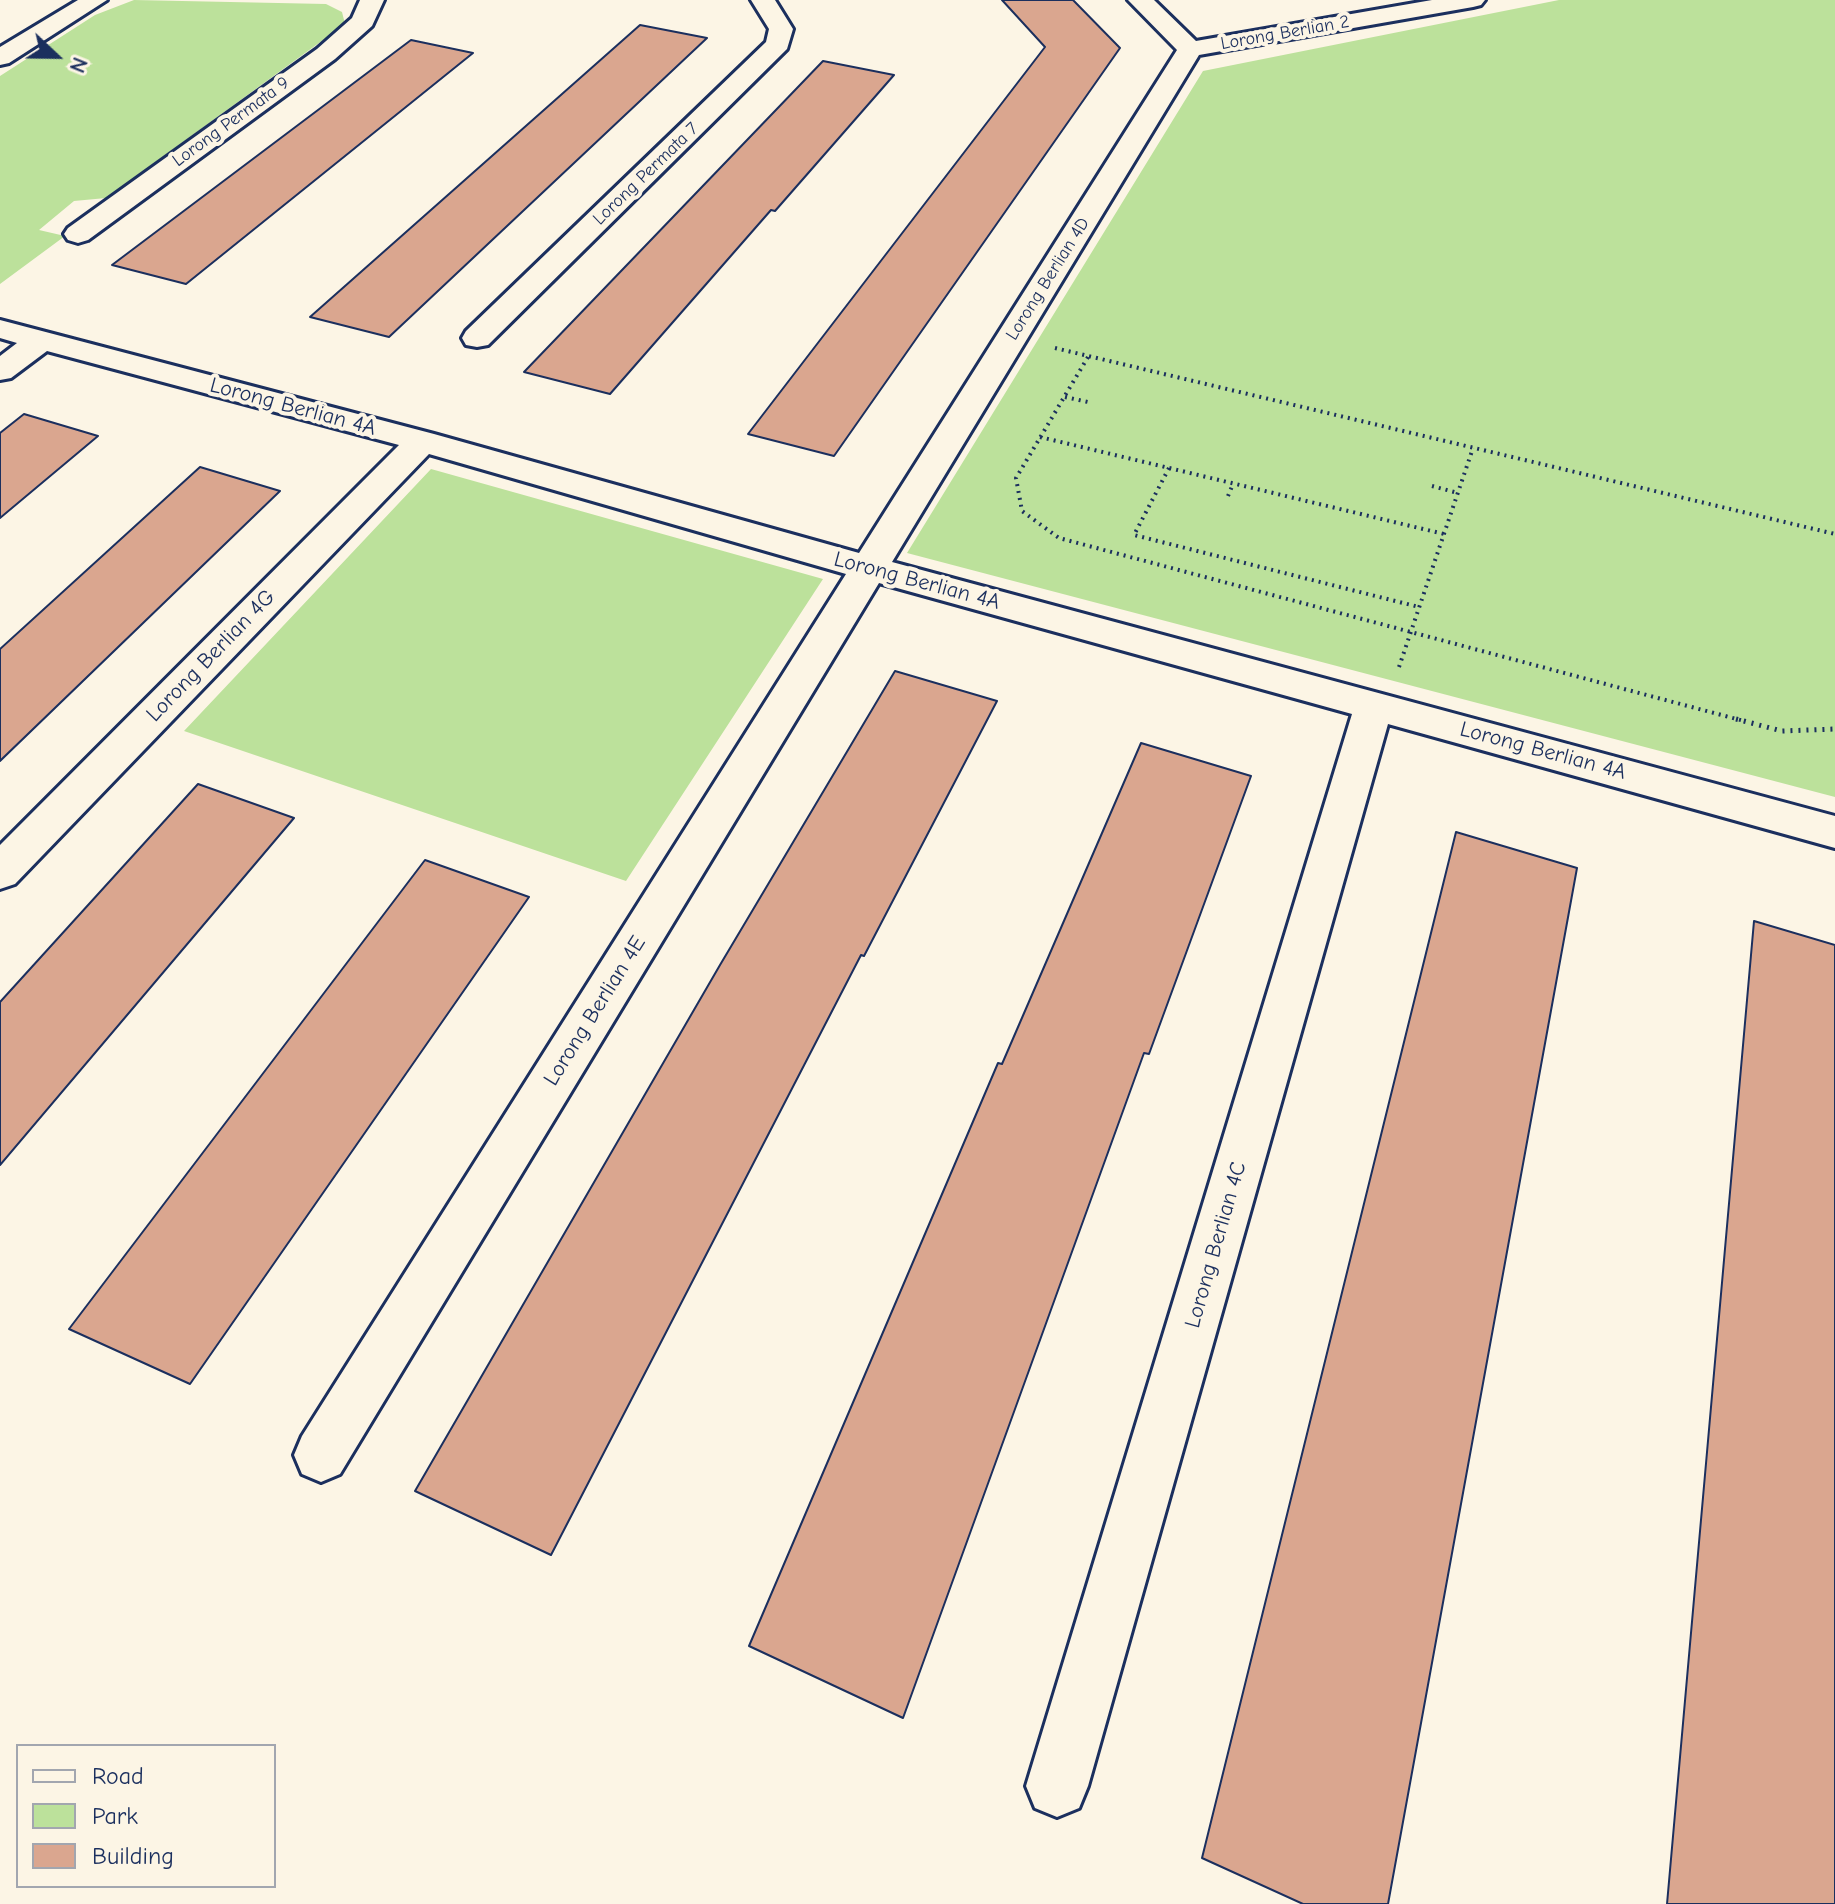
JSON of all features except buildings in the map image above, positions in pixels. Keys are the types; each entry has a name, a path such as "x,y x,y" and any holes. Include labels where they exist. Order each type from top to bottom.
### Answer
{"street":[{"path":"0,58 95,0"},
{"name":"Lorong Permata 9","path":"78,234 326,54 363,21 372,0"},
{"name":"Lorong Permata 7","path":"477,338 778,44 781,29 763,0"},
{"path":"1140,0 1190,49"},
{"name":"Lorong Berlian 2","path":"1190,49 1473,0"},
{"name":"Lorong Berlian 4D","path":"869,568 1190,49"},
{"name":"Lorong Berlian 4A","path":"0,329 422,441 869,568 1835,832"},
{"path":"0,371 40,341"},
{"name":"Lorong Berlian 4G","path":"0,872 422,441"},
{"name":"Lorong Berlian 4E","path":"321,1455 869,568"},
{"name":"Lorong Berlian 4C","path":"1057,1786 1380,706"}],"path":[{"path":"1012,338 1835,534"},
{"path":"1088,357 1016,478 1022,511 1059,538 1782,731 1835,729"},
{"path":"1065,397 1088,402"},
{"path":"1040,437 1444,534"},
{"path":"1380,706 1411,633 1473,448"},
{"path":"1169,468 1134,535 1419,607"},
{"path":"1228,496 1233,484"},
{"path":"1432,486 1458,493"}],"green space":[{"path":"134,0 326,4 342,12 345,24 106,198 74,201 39,230 65,236 0,284 0,76 95,15"},
{"path":"1559,0 1835,0 1835,797 907,553 1203,71"},
{"path":"431,469 823,579 626,881 184,731"}]}
